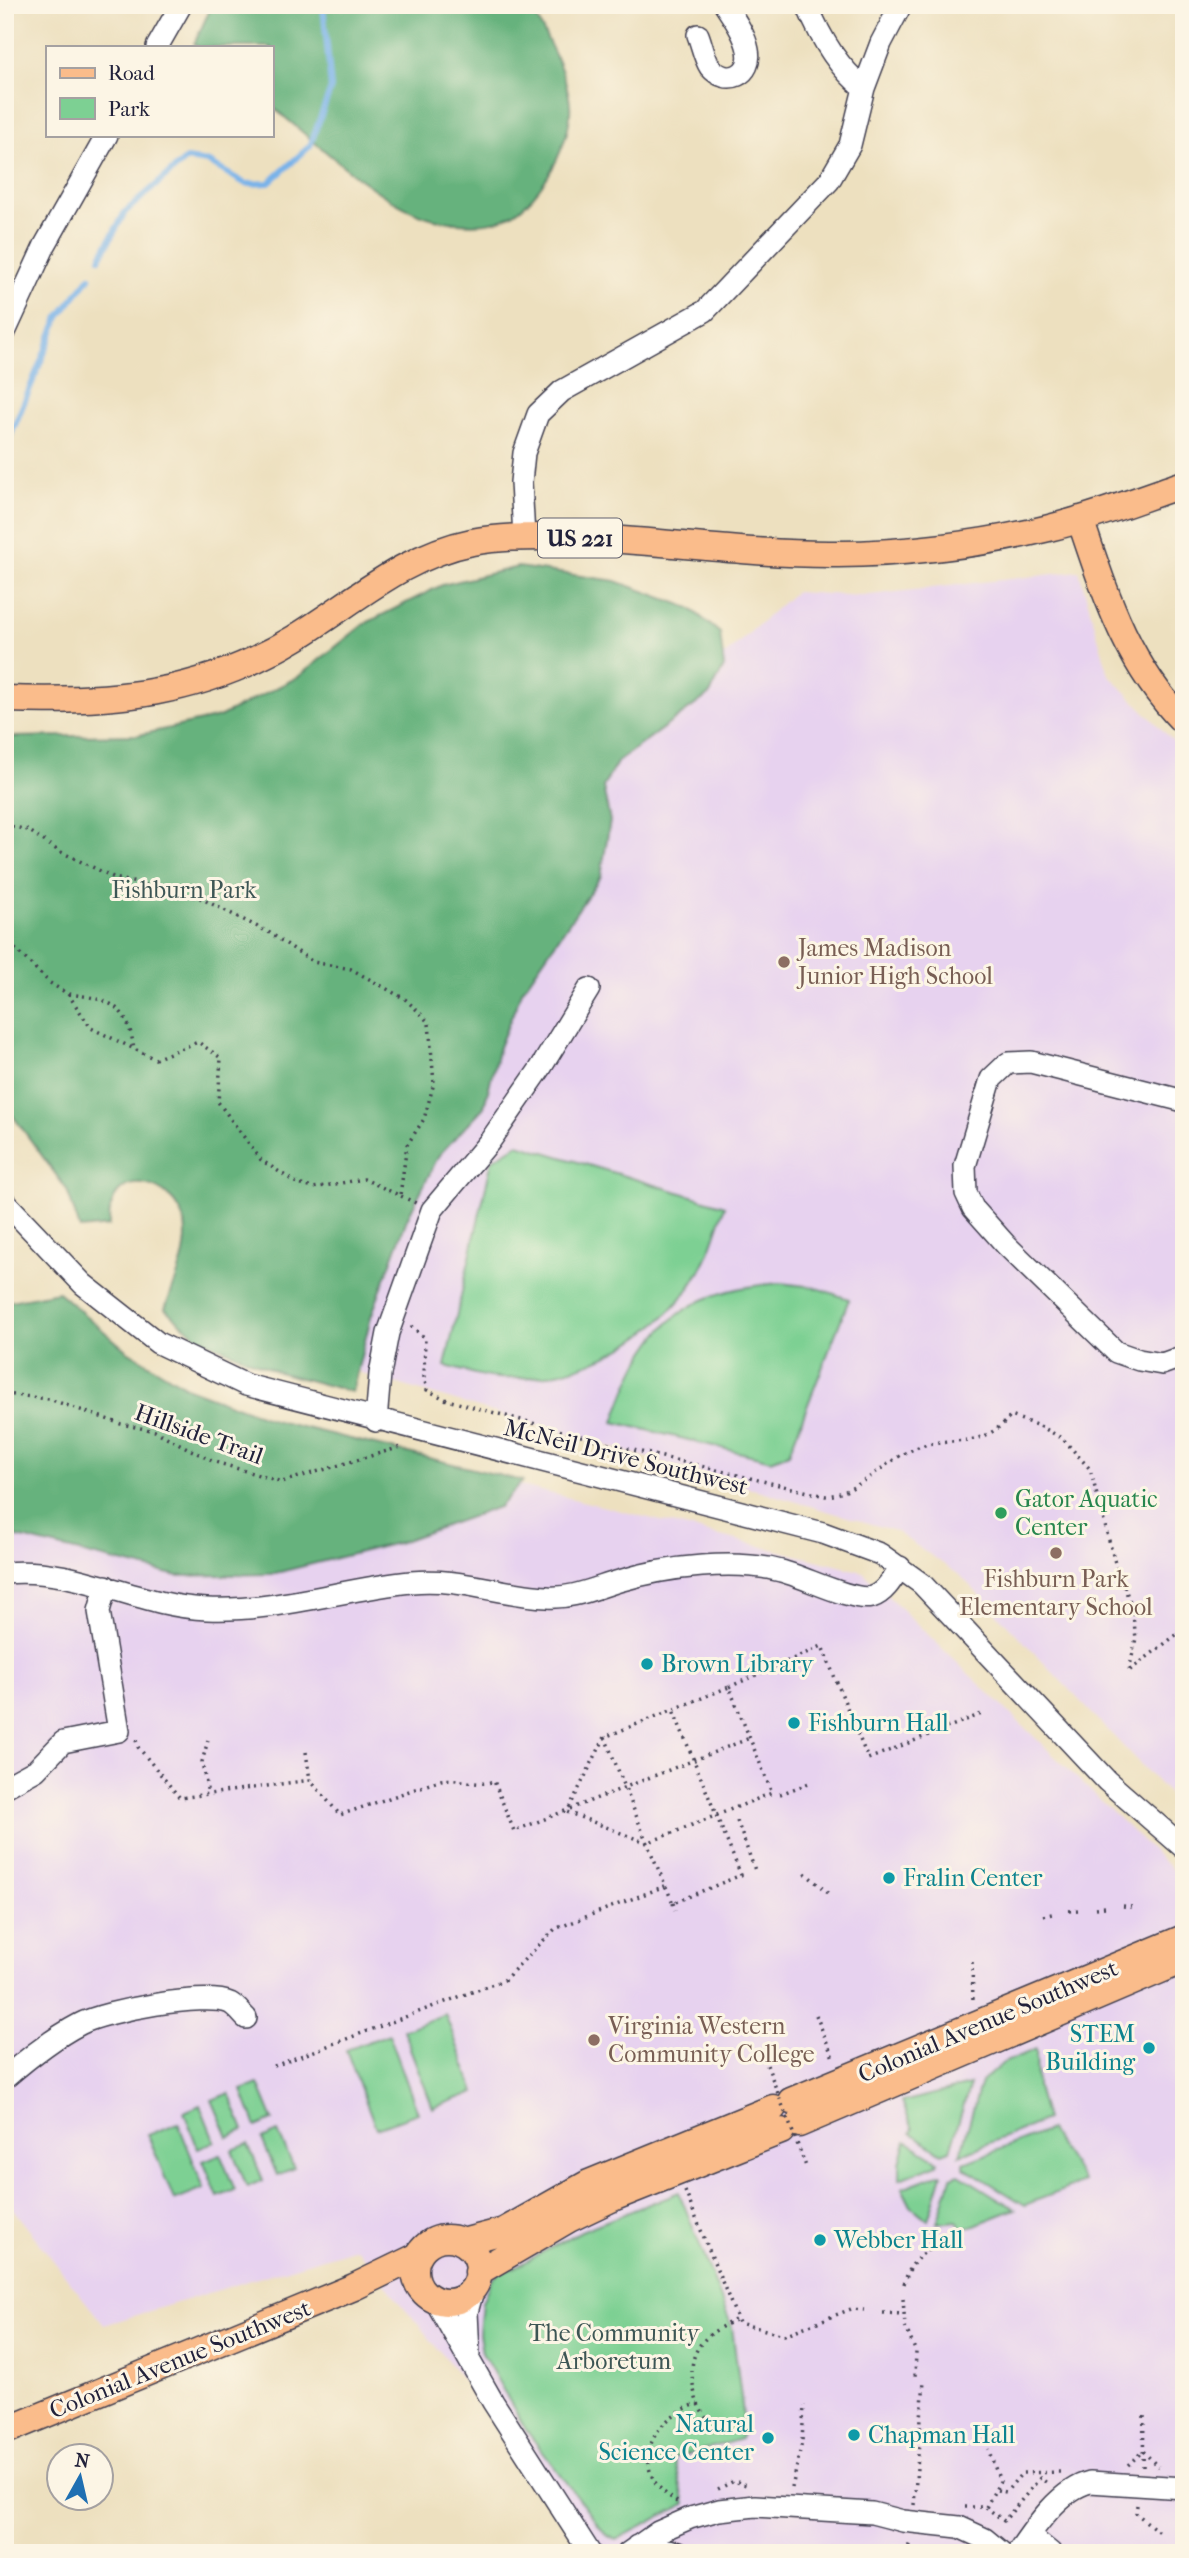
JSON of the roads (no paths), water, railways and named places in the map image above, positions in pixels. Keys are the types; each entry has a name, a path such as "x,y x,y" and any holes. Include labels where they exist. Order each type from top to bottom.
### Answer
{"main road":[{"name":"US 221","path":"5,699 57,701 142,696 225,674 298,636 387,575 418,559 472,542 524,537 638,539 781,552 886,552 1049,528 1184,484"},
{"path":"1080,519 1112,610 1131,653 1149,681 1184,722"},
{"name":"Colonial Avenue Southwest","path":"476,2279 569,2219 786,2116 1184,1938"},
{"name":"Colonial Avenue Southwest","path":"462,2242 504,2231 589,2183 786,2116 1184,1959"},
{"path":"440,2238 462,2242 475,2255 476,2279 457,2300 426,2292 415,2275 418,2256 431,2242 440,2238"},
{"name":"Colonial Avenue Southwest","path":"5,2431 354,2287 418,2256"},
{"name":"Colonial Avenue Southwest","path":"354,2287 396,2283 426,2292"}],"street":[{"path":"158,46 181,5"},
{"path":"698,35 710,66 719,74 730,78 744,72 749,53 745,38 725,5"},
{"path":"807,5 819,34 849,76 864,88"},
{"path":"524,537 522,472 530,430 538,414 562,391 675,330 721,297 829,181 850,145 864,88 881,43 901,5"},
{"path":"5,332 45,245 106,136"},
{"path":"376,1421 380,1374 388,1333 432,1210 490,1141 589,989"},
{"path":"1184,1101 1031,1062 1008,1063 991,1079 965,1167 964,1180 973,1208 1106,1345 1139,1360 1162,1364 1184,1356"},
{"name":"McNeil Drive Southwest","path":"5,1202 83,1284 158,1343 246,1385 376,1421 823,1533 860,1545 900,1567 922,1584 1107,1781 1183,1848"},
{"path":"5,1573 32,1570 79,1577 169,1605 243,1609 309,1602 382,1586 436,1581 460,1582 547,1597 566,1597 652,1573 722,1564 782,1571 857,1597 872,1597 884,1589 900,1567"},
{"path":"5,1787 36,1770 63,1742 118,1731 99,1611 106,1586"},
{"path":"5,2078 83,2022 122,2010 216,2000 234,2005 246,2018"},
{"path":"470,2357 467,2312 476,2279"},
{"path":"426,2292 470,2357 525,2454 590,2553"},
{"path":"1051,2553 1023,2544 1065,2495 1078,2485 1090,2482 1142,2485 1175,2482"},
{"path":"632,2549 658,2532 705,2513 755,2506 872,2514 959,2527 985,2539 1002,2553"},
{"path":"632,2549 655,2546 678,2553"}],"waterway":[{"path":"100,258 125,212 186,159 208,162 246,184 269,183 310,146 331,88 323,5"},
{"path":"5,449 59,317 90,277"}],"place":[{"name":"James Madison Junior High School","path":"784,962"},
{"name":"Gator Aquatic Center","path":"1001,1513"},
{"name":"Fishburn Park Elementary School","path":"1056,1553"},
{"name":"Brown Library","path":"647,1664"},
{"name":"Fishburn Hall","path":"794,1723"},
{"name":"Fralin Center","path":"889,1878"},
{"name":"Virginia Western Community College","path":"594,2040"},
{"name":"STEM Building","path":"1149,2048"},
{"name":"Webber Hall","path":"820,2240"},
{"name":"Chapman Hall","path":"854,2435"},
{"name":"Natural Science Center","path":"768,2438"}],"park label":[{"name":"Fishburn Park","path":"184,890"},
{"name":"The Community Arboretum","path":"614,2347"}]}
